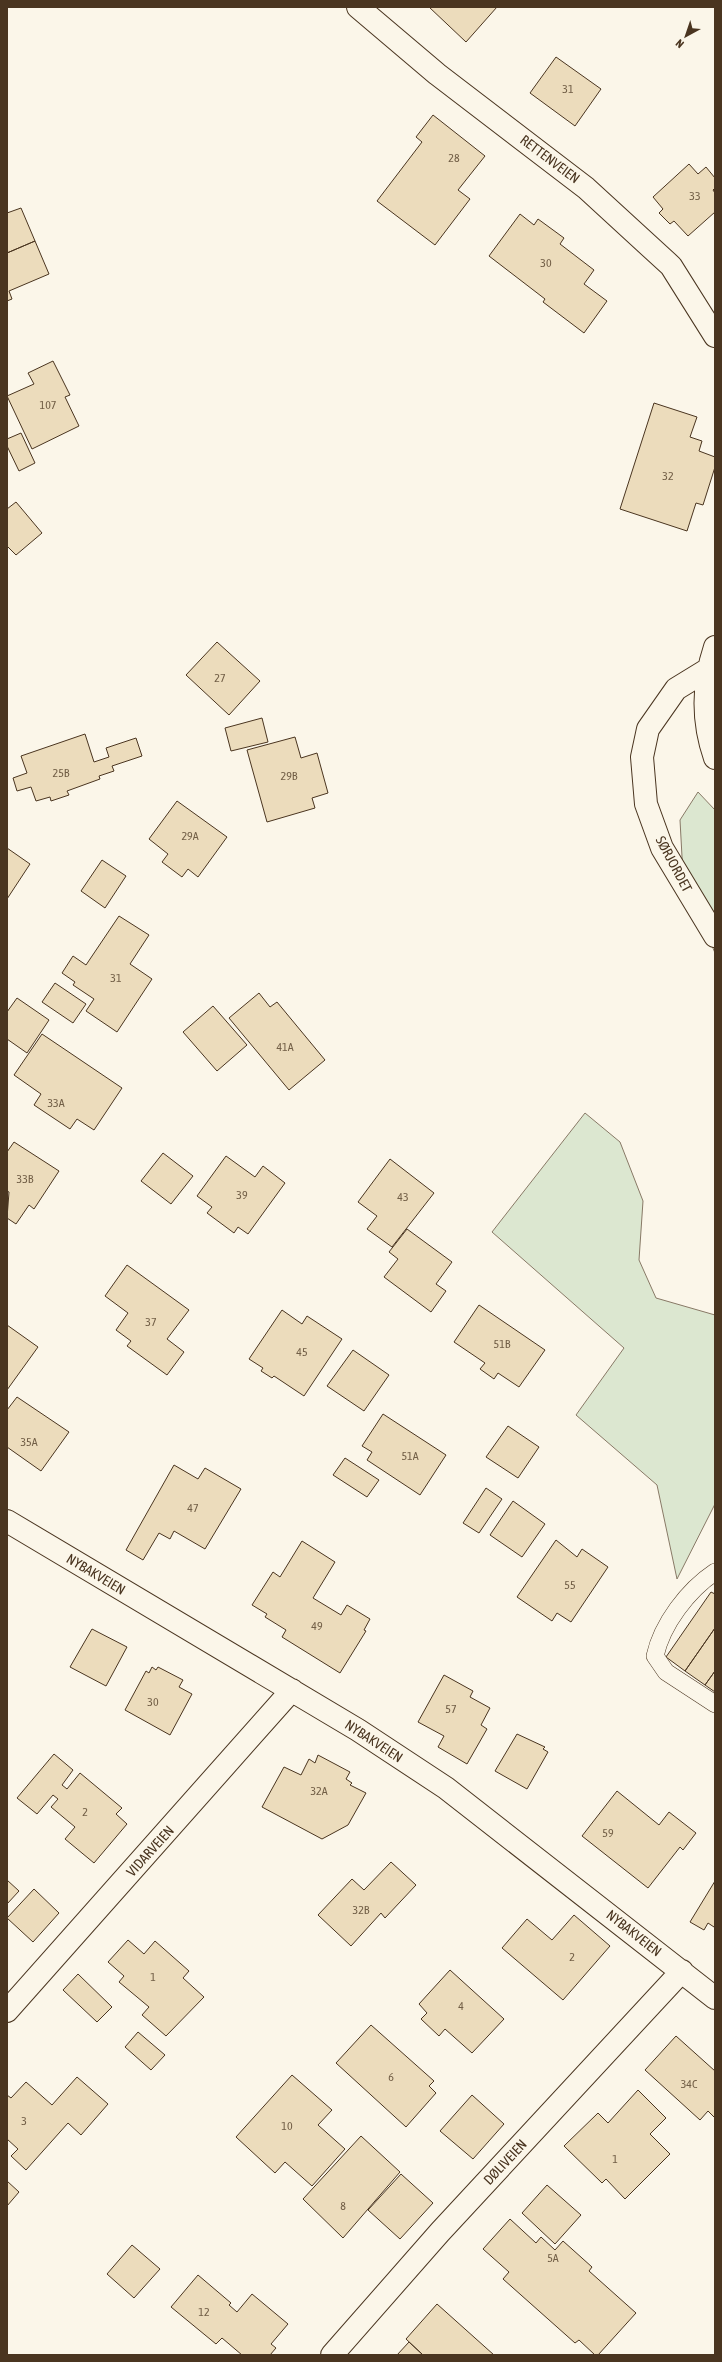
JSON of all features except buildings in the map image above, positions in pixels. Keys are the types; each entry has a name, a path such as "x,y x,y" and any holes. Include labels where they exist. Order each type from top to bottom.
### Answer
{"street":[{"name":"RETTENVEIEN","path":"358,7 438,74 598,198 671,266 715,336"},
{"path":"715,646 707,670 704,714 715,758"},
{"name":"SØRJORDET","path":"707,670 676,689 648,729 642,757 646,804 662,848 715,936"},
{"name":"NYBAKVEIEN","path":"7,1521 358,1730 446,1788 715,1998"},
{"name":"VIDARVEIEN","path":"7,2010 292,1690"},
{"name":"DØLIVEIEN","path":"332,2355 440,2232 682,1971"}],"lane":[{"path":"715,1572 694,1591 668,1622 658,1644 655,1656 666,1672 715,1704"}],"green space":[{"path":"698,792 715,810 715,953 683,875 680,820"},
{"path":"585,1113 620,1142 643,1201 639,1260 656,1298 715,1315 715,1504 677,1579 657,1485 576,1415 624,1348 492,1232"}]}
